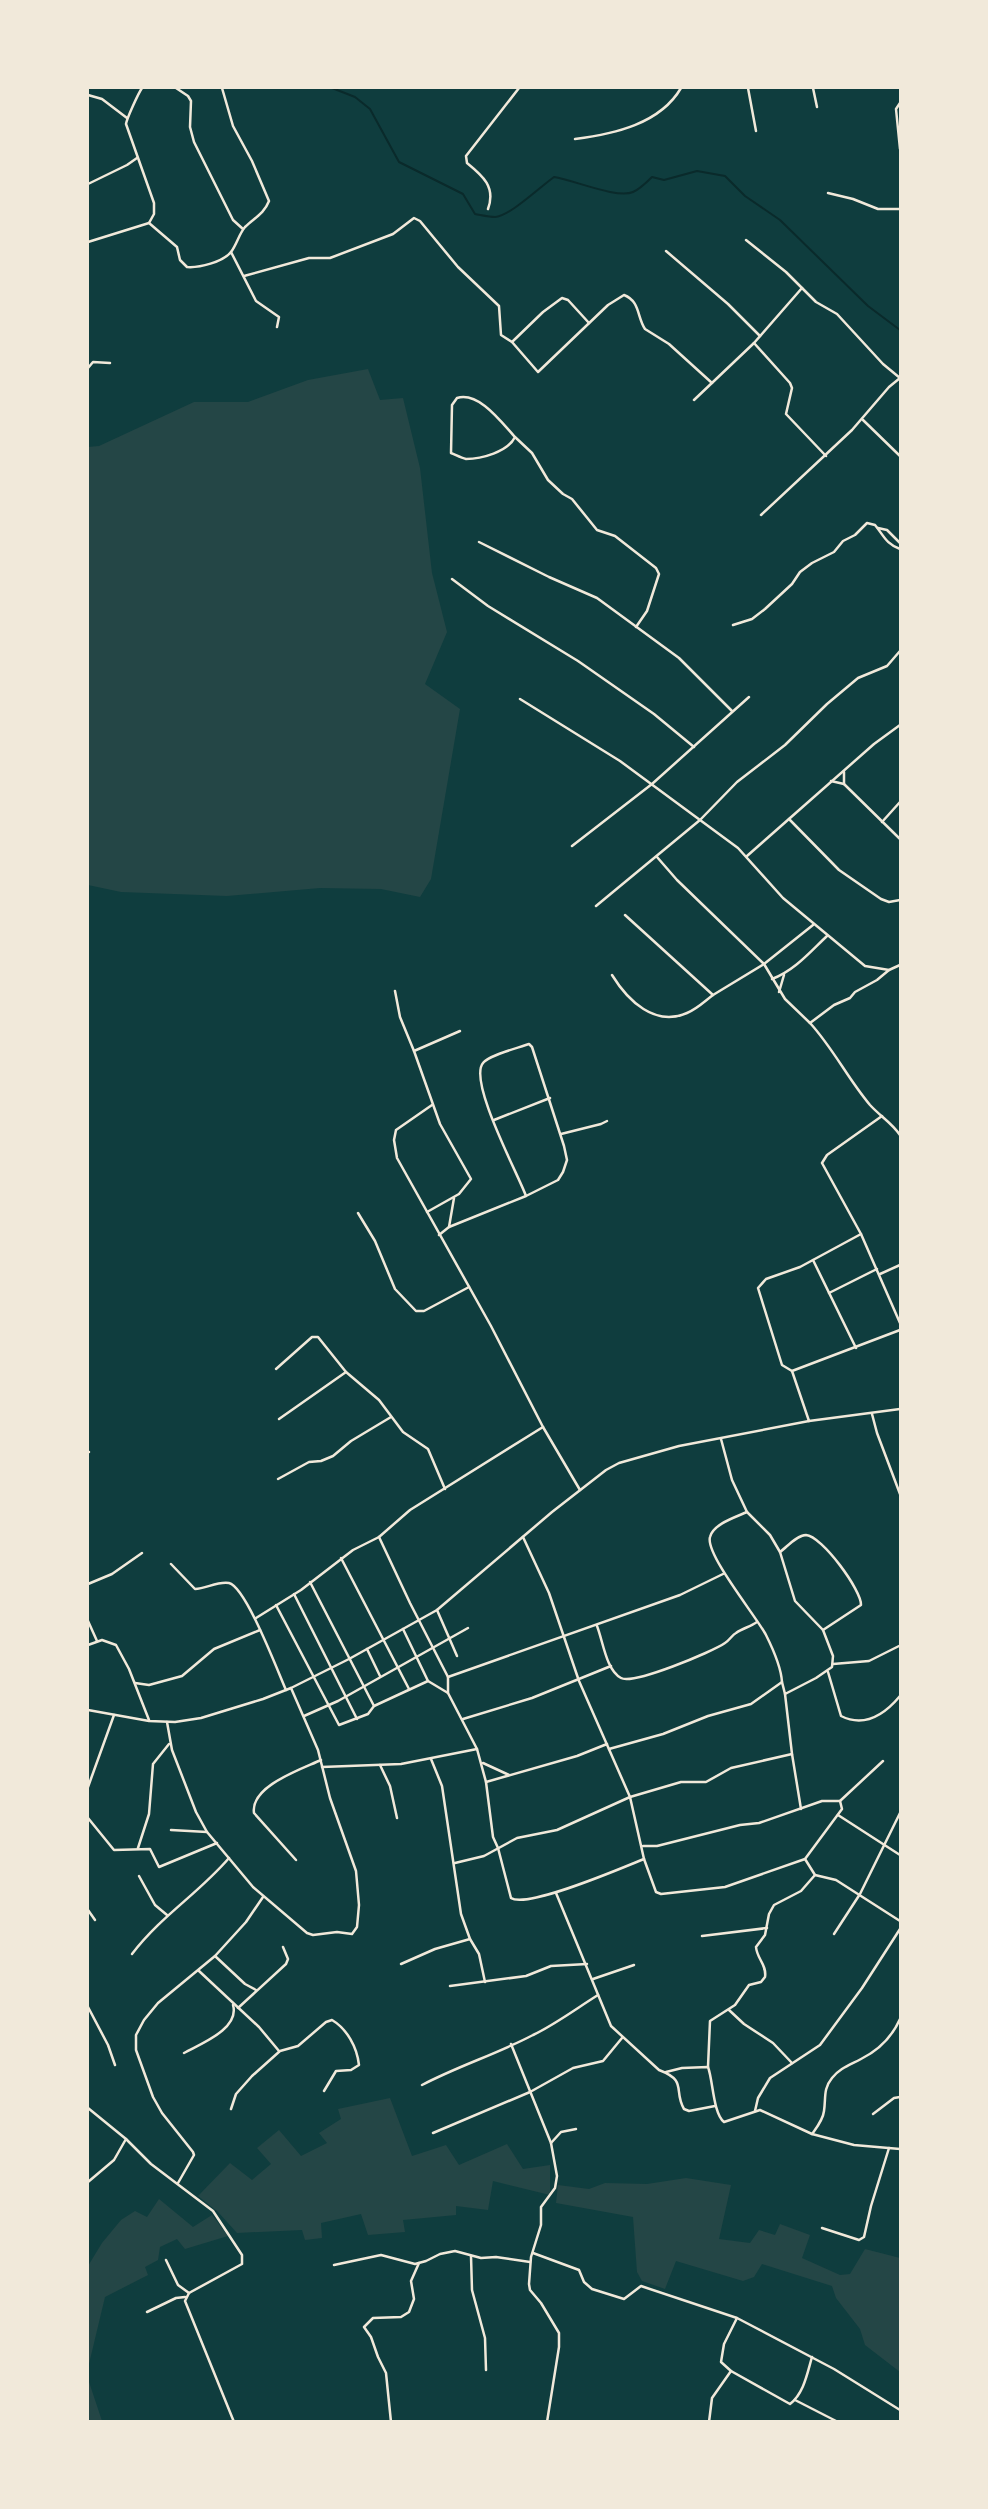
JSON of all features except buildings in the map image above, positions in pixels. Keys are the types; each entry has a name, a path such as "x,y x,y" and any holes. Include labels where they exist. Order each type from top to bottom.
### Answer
{"street":[{"path":"88,242 149,224 154,214 154,203 149,186 137,158 126,124 127,118 133,110 142,88"},
{"path":"176,88 188,96 191,101 190,127 194,142 233,220 243,229"},
{"path":"149,224 177,247 180,260 187,267 194,268 221,259 231,252 243,229 266,208 268,201 252,161 233,126 222,88"},
{"path":"488,209 492,198 486,179 467,163 466,156 519,88"},
{"path":"575,139 602,136 648,121 675,98 681,88"},
{"path":"748,88 756,131"},
{"path":"813,88 817,107"},
{"path":"88,95 102,99 127,118"},
{"path":"900,103 896,109 900,149"},
{"path":"88,184 137,158"},
{"path":"828,193 853,199 878,209 900,209"},
{"path":"244,276 309,258 330,258 393,234 414,218 420,221 469,278 496,301 499,306 499,331 501,336 512,342 540,372 588,323 619,297 629,297 637,306 644,329 669,344 712,383"},
{"path":"746,240 816,302 837,314 883,364 900,378 889,387 863,420 761,515"},
{"path":"666,251 728,304 760,336"},
{"path":"231,252 258,304 279,317 277,327"},
{"path":"694,400 754,343 802,288"},
{"path":"512,342 543,312 562,298 568,300 588,323"},
{"path":"754,343 790,383 792,388 786,414 826,456"},
{"path":"88,368 93,362 110,363"},
{"path":"515,437 513,442 505,448 481,458 464,459 451,453 452,405 457,398 463,396 478,402 498,418 532,453 548,480 563,494 572,499 597,530 615,536 656,568 659,574 647,612 636,627"},
{"path":"863,420 900,456"},
{"path":"734,625 752,619 792,584 800,572 812,563 834,552 843,541 855,535 867,523 887,530 900,543"},
{"path":"878,528 883,539 900,549"},
{"path":"479,542 549,578 597,598 679,658 732,711"},
{"path":"452,579 488,606 578,661 654,714 694,747"},
{"path":"596,906 700,820 737,782 786,745 827,704 858,678 887,666 900,651"},
{"path":"572,846 652,784 732,711 749,698"},
{"path":"520,699 652,784 747,856 783,898 813,925 845,947 865,966 889,970"},
{"path":"747,856 830,781 900,725"},
{"path":"844,771 844,784"},
{"path":"830,781 844,784 900,839"},
{"path":"882,822 900,802"},
{"path":"789,819 839,870 871,893 889,902 900,900"},
{"path":"657,857 677,880 764,964 779,992 830,1046 870,1105 895,1127 900,1135"},
{"path":"624,915 713,995"},
{"path":"612,975 622,991 633,1001 656,1016 664,1018 688,1013 713,995 764,964 813,925"},
{"path":"772,979 784,975 827,935"},
{"path":"810,1023 834,1005 850,998 855,992 900,965"},
{"path":"779,992 784,975"},
{"path":"395,991 400,1016 432,1105 447,1140 471,1179 464,1190 454,1198 427,1212"},
{"path":"414,1051 460,1031"},
{"path":"439,1235 449,1227 526,1196 558,1180 563,1172 567,1156 550,1098 531,1045 488,1059 482,1064 479,1074 484,1096 526,1196"},
{"path":"494,1120 550,1098"},
{"path":"432,1105 398,1127 394,1134 397,1158 469,1287 543,1427 580,1490"},
{"path":"882,1116 827,1155 822,1163 861,1234 900,1323"},
{"path":"561,1134 607,1121"},
{"path":"449,1227 454,1198"},
{"path":"358,1214 374,1241 395,1289 416,1311 424,1311 469,1287"},
{"path":"809,1421 792,1371 782,1366 758,1288 766,1279 784,1274 861,1234"},
{"path":"813,1260 856,1348"},
{"path":"880,1274 900,1265"},
{"path":"829,1294 877,1269"},
{"path":"792,1371 900,1330"},
{"path":"276,1368 315,1336 318,1337 346,1372 379,1400 403,1432 428,1449 445,1489"},
{"path":"279,1419 346,1372"},
{"path":"88,1710 149,1721 167,1722 201,1718 220,1713 286,1690 349,1659 437,1610 523,1536 606,1470 635,1457 679,1446 721,1440 809,1421 900,1409"},
{"path":"872,1414 876,1433 900,1494"},
{"path":"278,1479 309,1462 321,1461 333,1456 351,1441 391,1417"},
{"path":"256,1618 294,1594 342,1558 379,1537 410,1510 543,1427"},
{"path":"721,1440 732,1480 747,1512 770,1535 780,1552 796,1601 823,1630 833,1664 828,1672 785,1694"},
{"path":"747,1512 715,1528 710,1536 710,1542 723,1574 731,1581 765,1634 782,1674 801,1809"},
{"path":"780,1552 800,1537 806,1535 812,1537 828,1552 857,1588 862,1598 861,1605 823,1630"},
{"path":"523,1536 549,1593 579,1681 630,1797 643,1846 644,1858 654,1890 658,1894 725,1887 804,1859 842,1809 840,1801"},
{"path":"379,1537 418,1621 448,1677 448,1693"},
{"path":"88,1584 112,1574 142,1553"},
{"path":"342,1558 409,1689"},
{"path":"171,1564 195,1589 220,1583 233,1585 256,1618 286,1690"},
{"path":"448,1677 598,1626 680,1595 723,1574"},
{"path":"310,1582 374,1706"},
{"path":"294,1594 357,1718"},
{"path":"276,1605 339,1726 368,1714 374,1706 428,1681"},
{"path":"437,1610 457,1656"},
{"path":"88,1621 97,1641"},
{"path":"598,1626 611,1666 623,1679 656,1672 701,1655 726,1643 736,1633 757,1622"},
{"path":"304,1717 329,1706 468,1628"},
{"path":"403,1629 428,1681 448,1693 463,1718 477,1749 486,1782 493,1837 498,1848 509,1895 512,1900 556,1892 644,1858"},
{"path":"135,1683 149,1685 182,1676 214,1649 260,1630"},
{"path":"88,1645 97,1641 107,1640 116,1645 135,1683 149,1721"},
{"path":"833,1664 869,1661 900,1646"},
{"path":"367,1649 380,1676"},
{"path":"463,1718 499,1709 579,1681 611,1666"},
{"path":"828,1672 841,1716 853,1722 868,1719 888,1710 900,1696"},
{"path":"609,1749 663,1734 708,1716 751,1704 782,1682"},
{"path":"167,1722 169,1744 196,1812 207,1832 229,1858 263,1897 309,1934 337,1932 350,1934 356,1931 360,1895 356,1871 332,1806 321,1760 291,1688"},
{"path":"88,1787 114,1714"},
{"path":"138,1848 149,1814 153,1764 169,1744"},
{"path":"486,1782 577,1756 607,1744"},
{"path":"322,1767 380,1765 431,1759 477,1749"},
{"path":"455,1863 484,1856 517,1838 558,1830 630,1797 681,1782 706,1782 731,1768 792,1754"},
{"path":"431,1759 442,1786 447,1830 455,1863 461,1914 470,1939 479,1954 485,1982"},
{"path":"296,1860 254,1813 254,1807 267,1788 288,1775 321,1760"},
{"path":"643,1846 657,1846 740,1825 759,1823 822,1801 840,1801 883,1761"},
{"path":"481,1762 496,1771 511,1775"},
{"path":"380,1765 390,1786 397,1818"},
{"path":"834,1934 860,1894 900,1813"},
{"path":"838,1815 900,1855"},
{"path":"88,1818 114,1850 138,1848 151,1850 159,1867 217,1843"},
{"path":"170,1830 207,1832"},
{"path":"132,1954 148,1933 210,1880 229,1858"},
{"path":"804,1859 815,1875 836,1880 900,1921"},
{"path":"815,1875 801,1891 774,1905 769,1914 767,1928 756,1951 764,1965 766,1977 761,1982 746,1987 730,2010 714,2017 708,2026 708,2067 716,2106 724,2122 738,2119 760,2110 812,2134 854,2145 900,2149"},
{"path":"139,1876 155,1905 168,1914"},
{"path":"556,1892 611,2026 659,2070 666,2072 679,2084 682,2107 687,2111 716,2106"},
{"path":"178,2183 193,2152 162,2113 153,2097 135,2042 144,2020 158,2003 215,1956 246,1922 263,1897"},
{"path":"88,1910 95,1920"},
{"path":"702,1936 767,1928"},
{"path":"755,2111 758,2098 770,2078 820,2045 879,1964 900,1929"},
{"path":"401,1964 436,1949 470,1939"},
{"path":"238,2008 256,1990 262,1988 288,1962 282,1947"},
{"path":"215,1956 245,1984 256,1990"},
{"path":"450,1986 526,1976 544,1968 587,1964"},
{"path":"593,1979 634,1965"},
{"path":"199,1971 233,2005 259,2027 280,2051"},
{"path":"422,2085 456,2068 475,2062 533,2035 598,1995"},
{"path":"184,2053 224,2030 233,2014 233,2005"},
{"path":"88,2007 108,2045 115,2065"},
{"path":"730,2010 744,2024 773,2042 792,2063"},
{"path":"812,2134 822,2118 825,2089 834,2076 845,2066 869,2055 883,2044 894,2032 900,2019"},
{"path":"231,2109 234,2098 242,2086 280,2051 298,2046 326,2022 332,2020 336,2022 351,2041 359,2065 351,2070 336,2071 324,2091"},
{"path":"432,2132 530,2092 573,2068 603,2061 622,2038"},
{"path":"511,2044 551,2143 557,2182 541,2207 541,2225 530,2262 530,2290 541,2303 559,2334 560,2340 547,2422"},
{"path":"666,2072 682,2068 708,2067"},
{"path":"873,2114 894,2098 900,2097"},
{"path":"88,2108 126,2139 152,2164 213,2211 244,2260 242,2264 228,2274 189,2293 185,2297 147,2312"},
{"path":"551,2143 561,2132 576,2129"},
{"path":"88,2182 114,2160 126,2139"},
{"path":"822,2228 859,2240 864,2237 871,2206 890,2148"},
{"path":"334,2265 381,2255 419,2263 448,2252 530,2262"},
{"path":"532,2253 579,2270 584,2282 595,2291 624,2298 641,2286 737,2318 812,2357 900,2410"},
{"path":"470,2256 472,2290 485,2338 486,2370"},
{"path":"166,2260 178,2284 189,2293"},
{"path":"391,2422 386,2373 371,2337 364,2327 374,2318 401,2317 409,2312 414,2299 410,2281 419,2263"},
{"path":"185,2297 185,2302 234,2422"},
{"path":"737,2318 724,2344 721,2362 731,2371 784,2403 790,2404 795,2400 806,2379 812,2357"},
{"path":"708,2422 712,2398 731,2371"},
{"path":"795,2400 838,2422"}],"shaded area":[{"path":"368,369 380,400 403,398 420,468 432,573 447,632 425,684 460,709 431,879 420,897 381,889 320,888 227,896 121,892 88,885 88,447 99,446 194,402 248,402 308,380"},
{"path":"390,2098 412,2156 446,2145 459,2165 507,2144 523,2169 550,2165 550,2195 493,2181 488,2210 456,2206 456,2215 403,2220 405,2232 368,2235 361,2214 321,2223 322,2238 305,2240 302,2230 237,2233 218,2212 198,2196 230,2163 252,2180 271,2164 257,2148 279,2130 301,2156 327,2143 319,2133 341,2119 338,2109"},
{"path":"686,2178 731,2185 719,2239 750,2243 759,2230 775,2235 780,2224 810,2235 802,2258 840,2275 850,2274 865,2249 900,2258 900,2372 865,2345 860,2329 836,2298 832,2286 762,2264 754,2277 743,2281 676,2261 665,2289 642,2281 637,2272 633,2217 556,2203 558,2185 589,2189 605,2183 647,2184"},
{"path":"159,2199 193,2227 212,2215 228,2236 185,2249 177,2239 160,2247 158,2260 145,2267 148,2275 105,2297 88,2368 88,2266 102,2243 121,2220 135,2211 147,2217"},
{"path":"88,2379 102,2421 88,2421"}],"waterway":[{"path":"332,88 355,97 370,109 399,162 463,194 475,214 495,217 509,212 554,177 606,191 626,193 638,189 652,177 664,180 697,171 725,176 745,196 780,220 868,306 900,330"}]}
